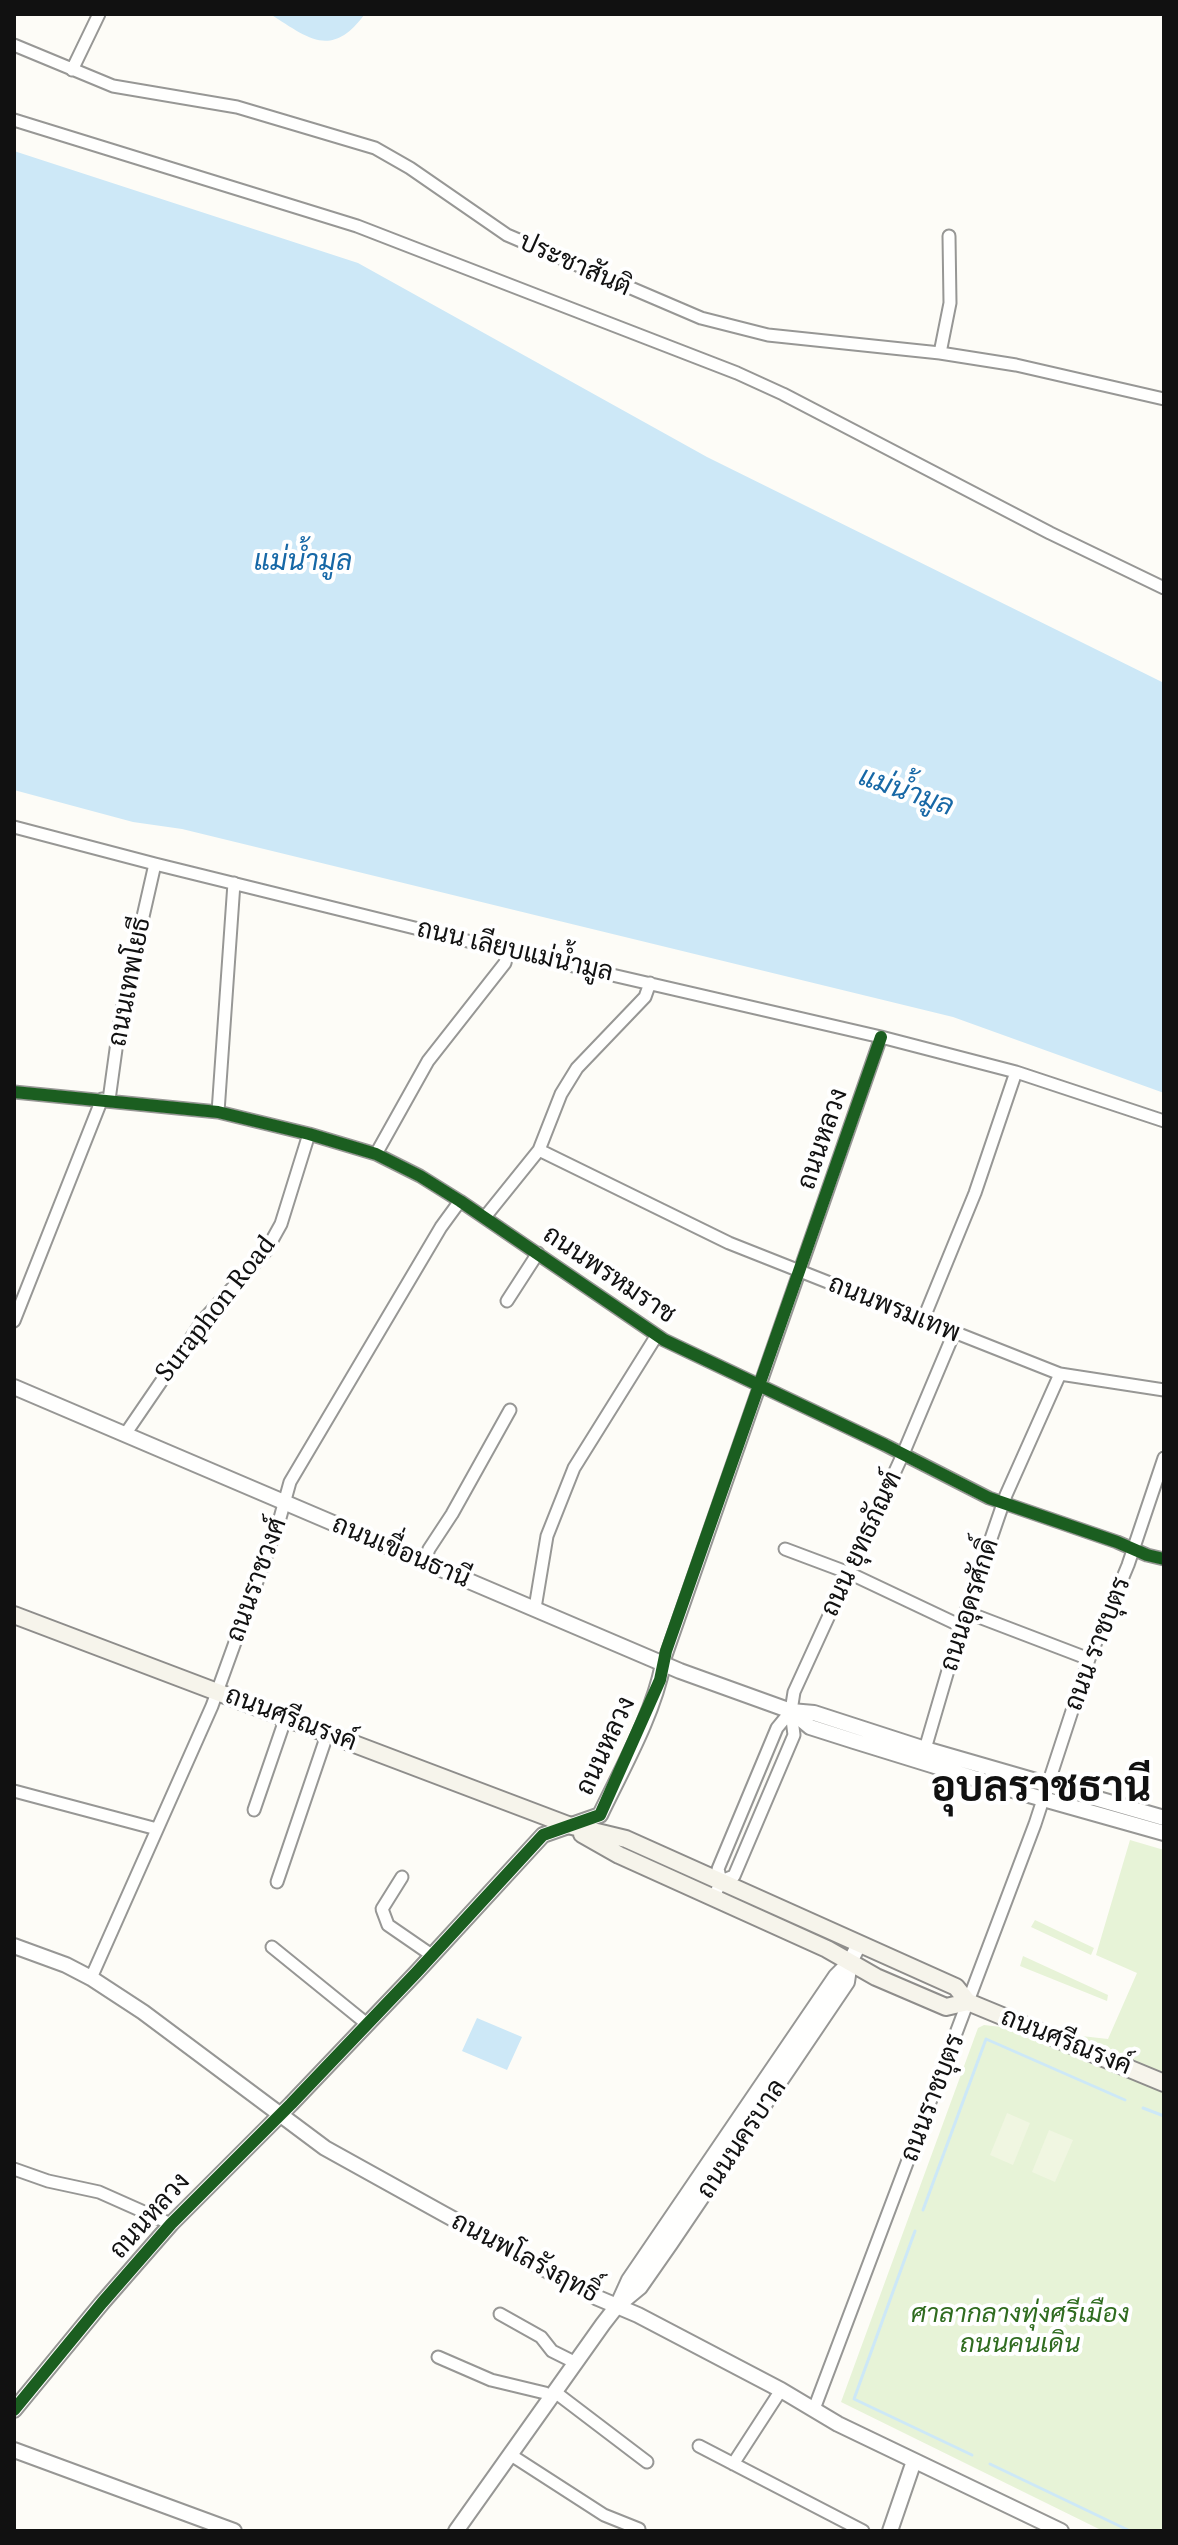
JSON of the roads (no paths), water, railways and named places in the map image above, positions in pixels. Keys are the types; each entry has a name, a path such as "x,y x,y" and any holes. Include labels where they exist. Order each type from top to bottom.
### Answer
{"main road":[{"name":"ถนนศรีณรงค์","path":"14,1615 568,1825 626,1839 956,1987 968,2002 1164,2083"},
{"name":"ถนนศรีณรงค์","path":"568,1825 619,1855 714,1897 876,1977 946,2007 968,2002"}],"street":[{"path":"72,70 99,14"},
{"name":"ประชาสันติ","path":"14,45 113,86 237,107 375,148 410,168 507,235 701,318 768,335 940,353 1016,365 1164,399"},
{"path":"14,120 344,222 424,250 737,373 1164,588"},
{"path":"940,353 950,303 949,236"},
{"name":"ถนน เลียบแม่น้ำมูล","path":"14,827 508,951 881,1037 1016,1072 1164,1121"},
{"name":"ถนนเทพโยธี","path":"14,1321 105,1099 155,864"},
{"path":"218,1112 234,883"},
{"path":"376,1154 428,1061 505,963 508,951"},
{"path":"485,1217 539,1150 561,1094 577,1068 645,997 650,983"},
{"name":"ถนนหลวง","path":"14,2410 171,2224 433,1956 543,1835 600,1815 660,1680 759,1384 881,1037"},
{"path":"923,1320 975,1193 1016,1072"},
{"name":"ถนนพรหมราช","path":"14,1092 218,1112 376,1154 460,1201 657,1335 694,1356 759,1384 1003,1504 1164,1559"},
{"name":"Suraphon Road","path":"126,1433 204,1319 266,1251 281,1224 309,1134"},
{"name":"ถนนพรมเทพ","path":"539,1150 729,1243 1060,1374 1164,1390"},
{"name":"ถนนราชวงศ์","path":"91,1978 217,1691 290,1482 441,1227 460,1201"},
{"path":"507,1301 538,1253"},
{"name":"ถนน ยุทธภัณฑ์","path":"791,1711 794,1692 903,1454 954,1333"},
{"path":"535,1608 547,1536 574,1468 657,1335"},
{"name":"ถนนอุดรศักดิ์","path":"924,1756 961,1626 1003,1504 1060,1374"},
{"name":"ถนนเขื่อนธานี","path":"14,1387 663,1664 791,1711 810,1727 924,1756 1164,1833"},
{"path":"424,1562 510,1410"},
{"name":"ถนน ราชบุตร","path":"1044,1792 1089,1659 1128,1565 1164,1458"},
{"path":"785,1549 849,1573 961,1626"},
{"path":"966,1612 1089,1659"},
{"path":"721,1881 734,1876 794,1735 791,1711"},
{"path":"714,1897 721,1881 718,1869 777,1728 791,1711"},
{"path":"254,1810 286,1717"},
{"path":"277,1882 328,1732"},
{"path":"14,1791 157,1829"},
{"name":"ถนนเขื่อนธานี","path":"1044,1792 1164,1818"},
{"name":"ถนนราชบุตร","path":"814,2409 1044,1792"},
{"path":"402,1877 382,1909 388,1925 433,1956"},
{"name":"ถนนนครบาล","path":"456,2531 617,2306 629,2280 847,1982 850,1962 859,1944"},
{"name":"ถนนพโลรังฤทธิ์","path":"14,1946 66,1965 91,1978 143,2012 325,2148 593,2295 781,2390 838,2424 1061,2531"},
{"path":"272,1947 367,2024"},
{"path":"14,2169 48,2181 99,2192 171,2224"},
{"path":"500,2314 541,2337 552,2351 576,2363"},
{"path":"438,2357 491,2380 553,2394 647,2462"},
{"path":"733,2464 781,2390"},
{"path":"699,2446 863,2531"},
{"path":"14,2450 197,2524 234,2531"},
{"path":"511,2455 604,2515 639,2529"},
{"path":"890,2531 914,2461"}],"water":[{"path":"270,14 364,15 352,29 330,41 307,36"},
{"name":"แม่น้ำมูล","path":"14,151 358,263 707,457 1164,683 1164,1093 953,1017 182,829 133,822 14,790"},
{"path":"477,2018 522,2037 507,2070 462,2051"}],"waterway":[{"path":"923,2210 986,2039 1125,2100"},
{"path":"1143,2108 1164,2116"},
{"path":"915,2231 854,2399 972,2455"},
{"path":"990,2464 1130,2531"}],"district":[{"name":"อุบลราชธานี","path":"1041,1789"}],"park label":[{"name":"ศาลากลางทุ่งศรีเมือง ถนนคนเดิน","path":"1020,2330"}]}
